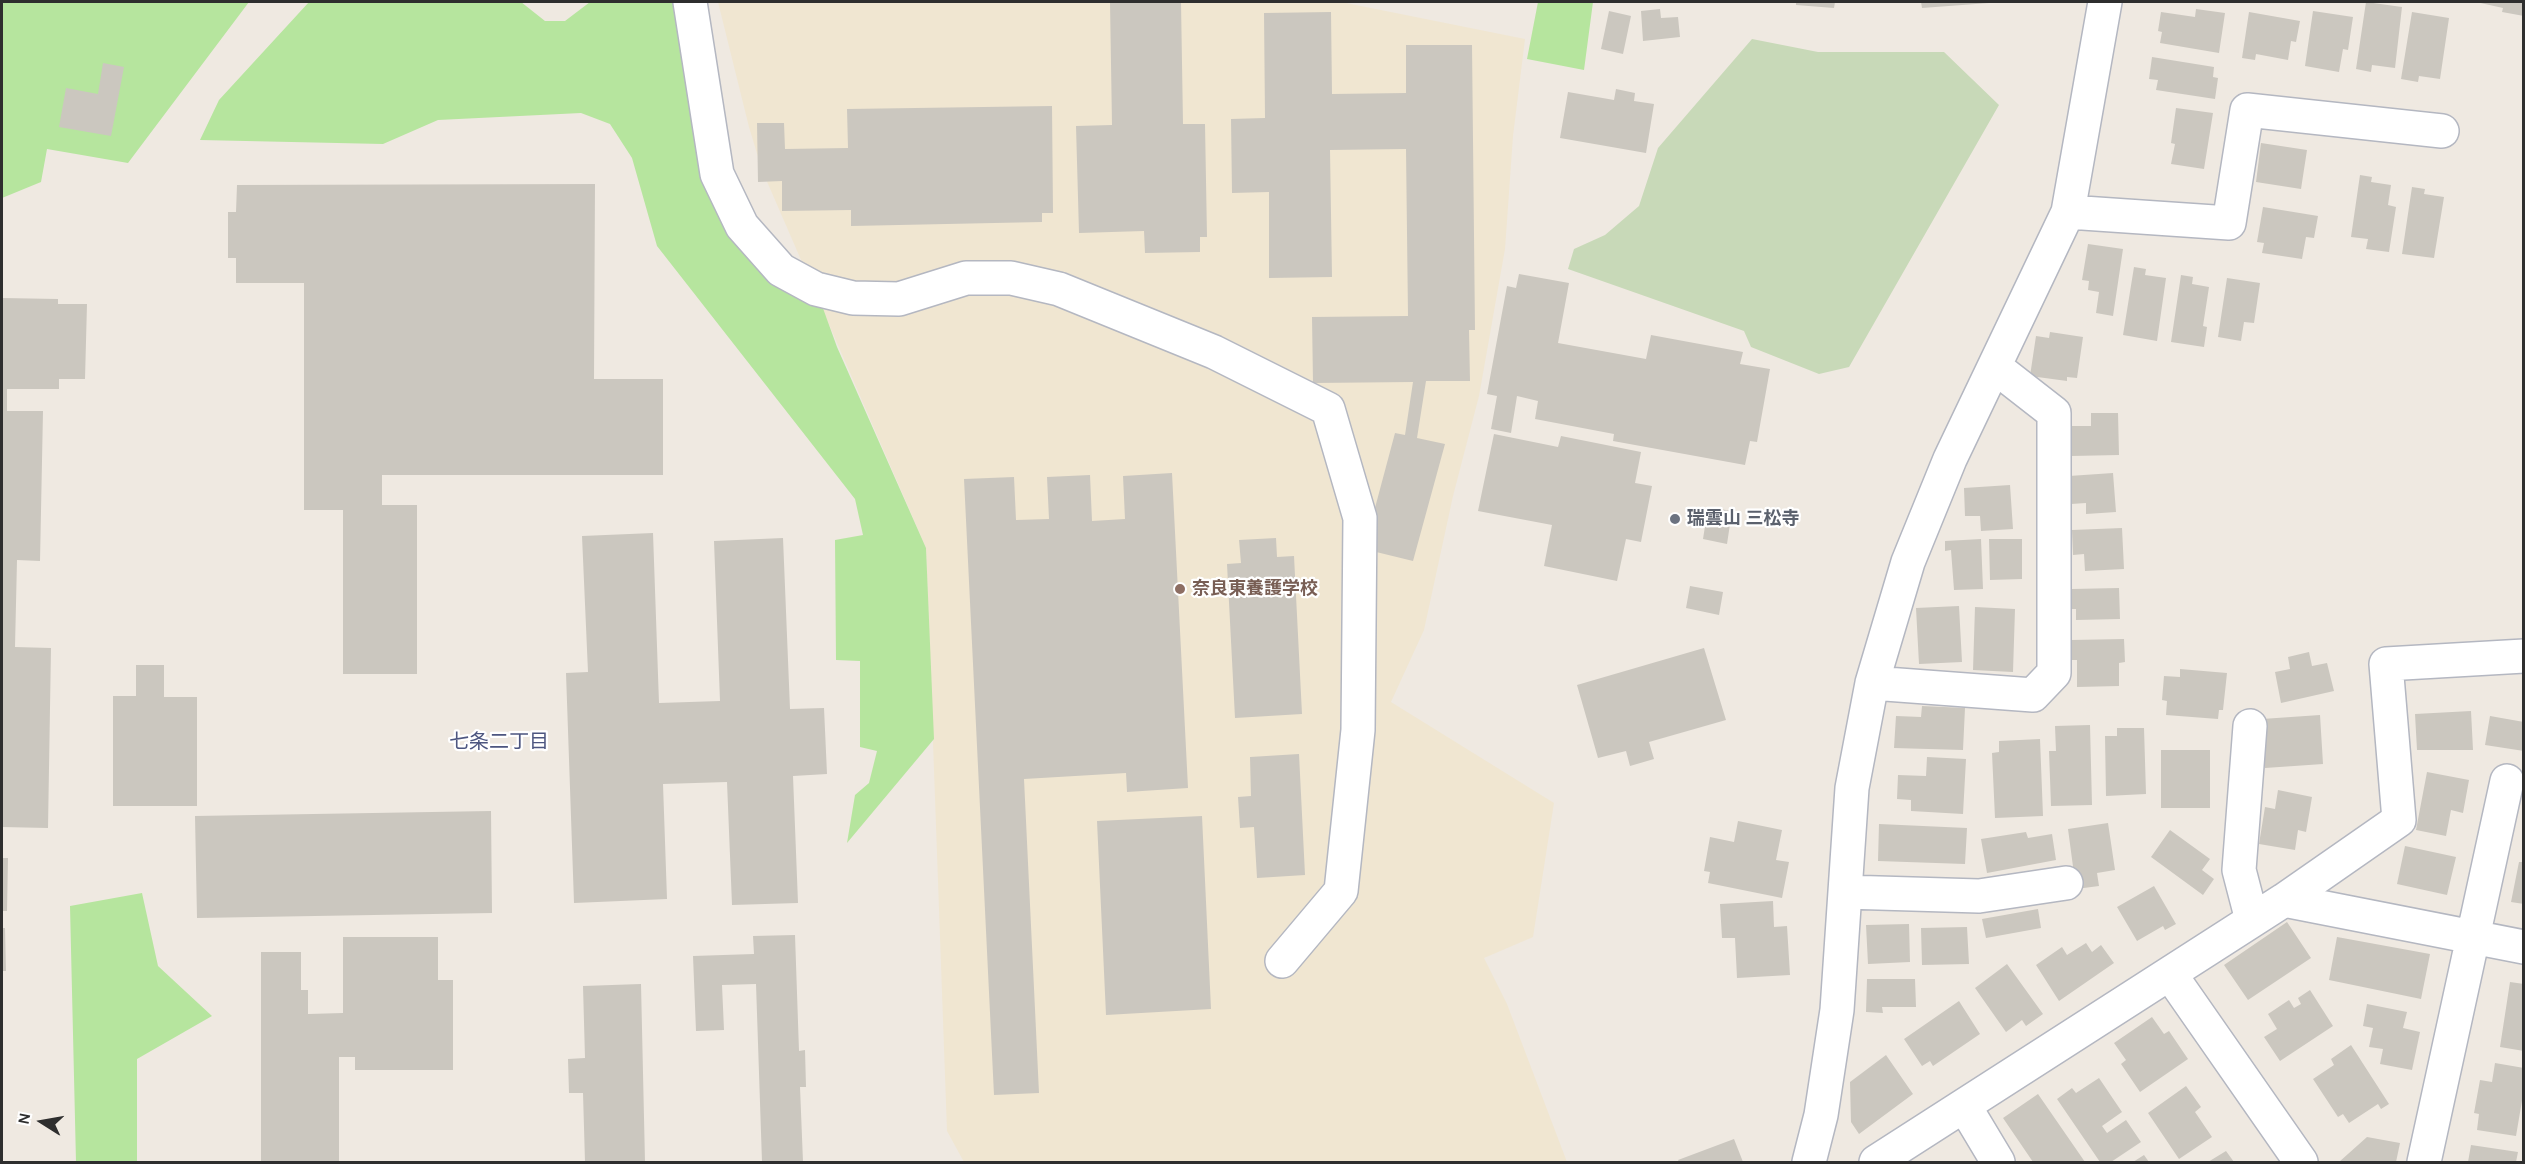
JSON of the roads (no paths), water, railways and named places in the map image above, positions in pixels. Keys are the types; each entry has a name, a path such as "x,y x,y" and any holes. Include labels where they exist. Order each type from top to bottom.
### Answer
{"street":[{"path":"690,2 717,174 742,226 781,270 816,289 853,298 899,299 966,278 1011,278 1059,289 1214,352 1328,409 1360,518 1358,730 1341,891 1282,961"},
{"path":"1809,1162 1821,1115 1837,1010 1852,788 1872,683 1908,562 1950,459 2068,212 2105,2"},
{"path":"2068,212 2229,223 2247,110 2442,131"},
{"path":"1872,683 2033,695 2055,673 2054,413 1995,367"},
{"path":"1876,1162 1965,1107 2284,900 2399,820 2386,664 2523,656"},
{"path":"2250,726 2239,870 2252,920"},
{"path":"2424,1162 2507,781"},
{"path":"1845,892 1978,896 2066,883"},
{"path":"2284,900 2523,947"},
{"path":"2170,974 2301,1162"},
{"path":"1965,1107 1998,1162"}],"place":[{"name":"瑞雲山 三松寺","path":"1675,519"},
{"name":"奈良東養護学校","path":"1180,589"}],"district":[{"name":"七条二丁目","path":"499,742"}]}
